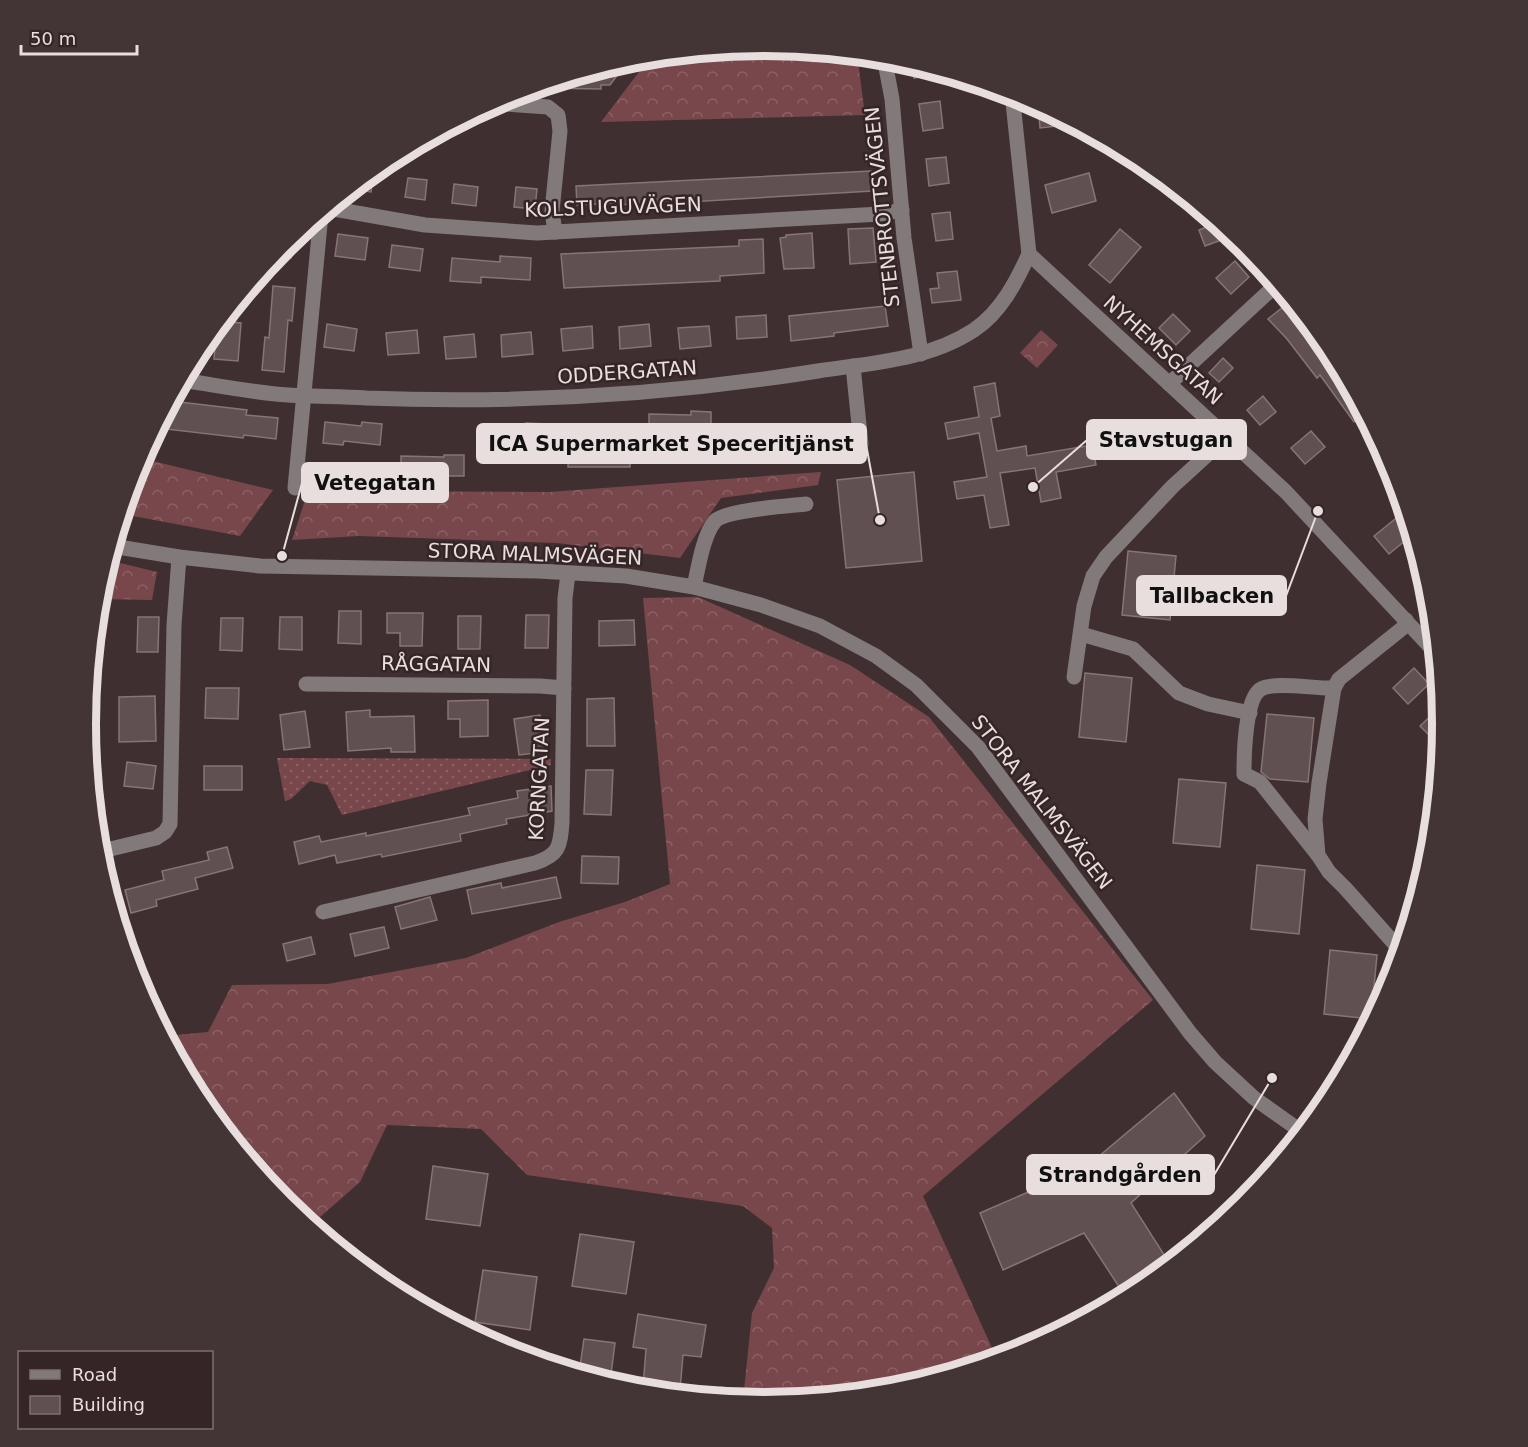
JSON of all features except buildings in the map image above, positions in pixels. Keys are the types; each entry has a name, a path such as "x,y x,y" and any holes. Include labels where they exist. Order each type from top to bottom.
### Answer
{"street":[{"name":"STENBROTTSVÄGEN","path":"886,67 892,99 904,238 921,354"},
{"path":"1013,103 1029,254"},
{"path":"512,104 548,107 558,115 560,131 552,211 555,232"},
{"name":"KOLSTUGUVÄGEN","path":"338,210 424,225 472,230 555,232 881,214 902,210"},
{"path":"295,488 320,225"},
{"name":"ODDERGATAN","path":"190,381 276,394 456,400 548,398 698,389 853,366 921,354 947,345 975,330 994,313 1014,285 1029,254"},
{"name":"NYHEMSGATAN","path":"1029,254 1286,492 1427,642"},
{"path":"1169,384 1271,289"},
{"path":"853,366 861,444"},
{"path":"1074,677 1084,606 1093,576 1106,557 1173,486 1220,444 1224,434"},
{"path":"694,587 707,537 717,519 748,511 806,504"},
{"name":"STORA MALMSVÄGEN","path":"120,547 178,557 260,566 538,571 626,576 694,587 761,604 820,626 876,656 916,685 978,747 1190,1033 1215,1062 1254,1098 1296,1128"},
{"path":"108,850 156,838 165,832 170,824 178,557"},
{"name":"KORNGATAN","path":"323,912 549,858 556,852 561,841 568,574"},
{"path":"1395,944 1329,872 1260,782 1244,774 1244,751 1255,694 1262,688 1337,684 1404,627 1406,620"},
{"path":"1081,634 1132,649 1179,693 1208,704 1250,713"},
{"name":"RÅGGATAN","path":"306,684 564,688"},
{"path":"1318,855 1315,819 1319,783 1337,684"}],"green space":[{"path":"720,57 808,57 858,62 865,115 601,122 643,67"},
{"path":"1041,330 1058,345 1037,368 1020,353"},
{"path":"150,460 273,490 240,536 129,515"},
{"path":"821,472 818,485 721,498 680,558 557,543 359,536 292,540 308,491 549,492"},
{"path":"116,562 157,572 152,600 108,599"},
{"path":"698,597 850,665 929,717 1153,1000 923,1196 993,1351 937,1369 851,1386 808,1390 744,1391 752,1313 774,1268 772,1228 743,1206 527,1175 481,1129 387,1125 360,1182 317,1220 262,1164 234,1130 209,1095 174,1035 208,1032 232,985 328,984 466,958 559,922 625,902 670,884 643,598"},
{"path":"277,758 551,759 551,765 342,815 327,785 310,781 291,799 285,801"}],"place":[{"name":"Stavstugan","path":"1033,487"},
{"name":"Tallbacken","path":"1318,511"},
{"name":"ICA Supermarket Speceritjänst","path":"880,520"},
{"name":"Vetegatan","path":"282,556"},
{"name":"Strandgården","path":"1272,1078"}]}
